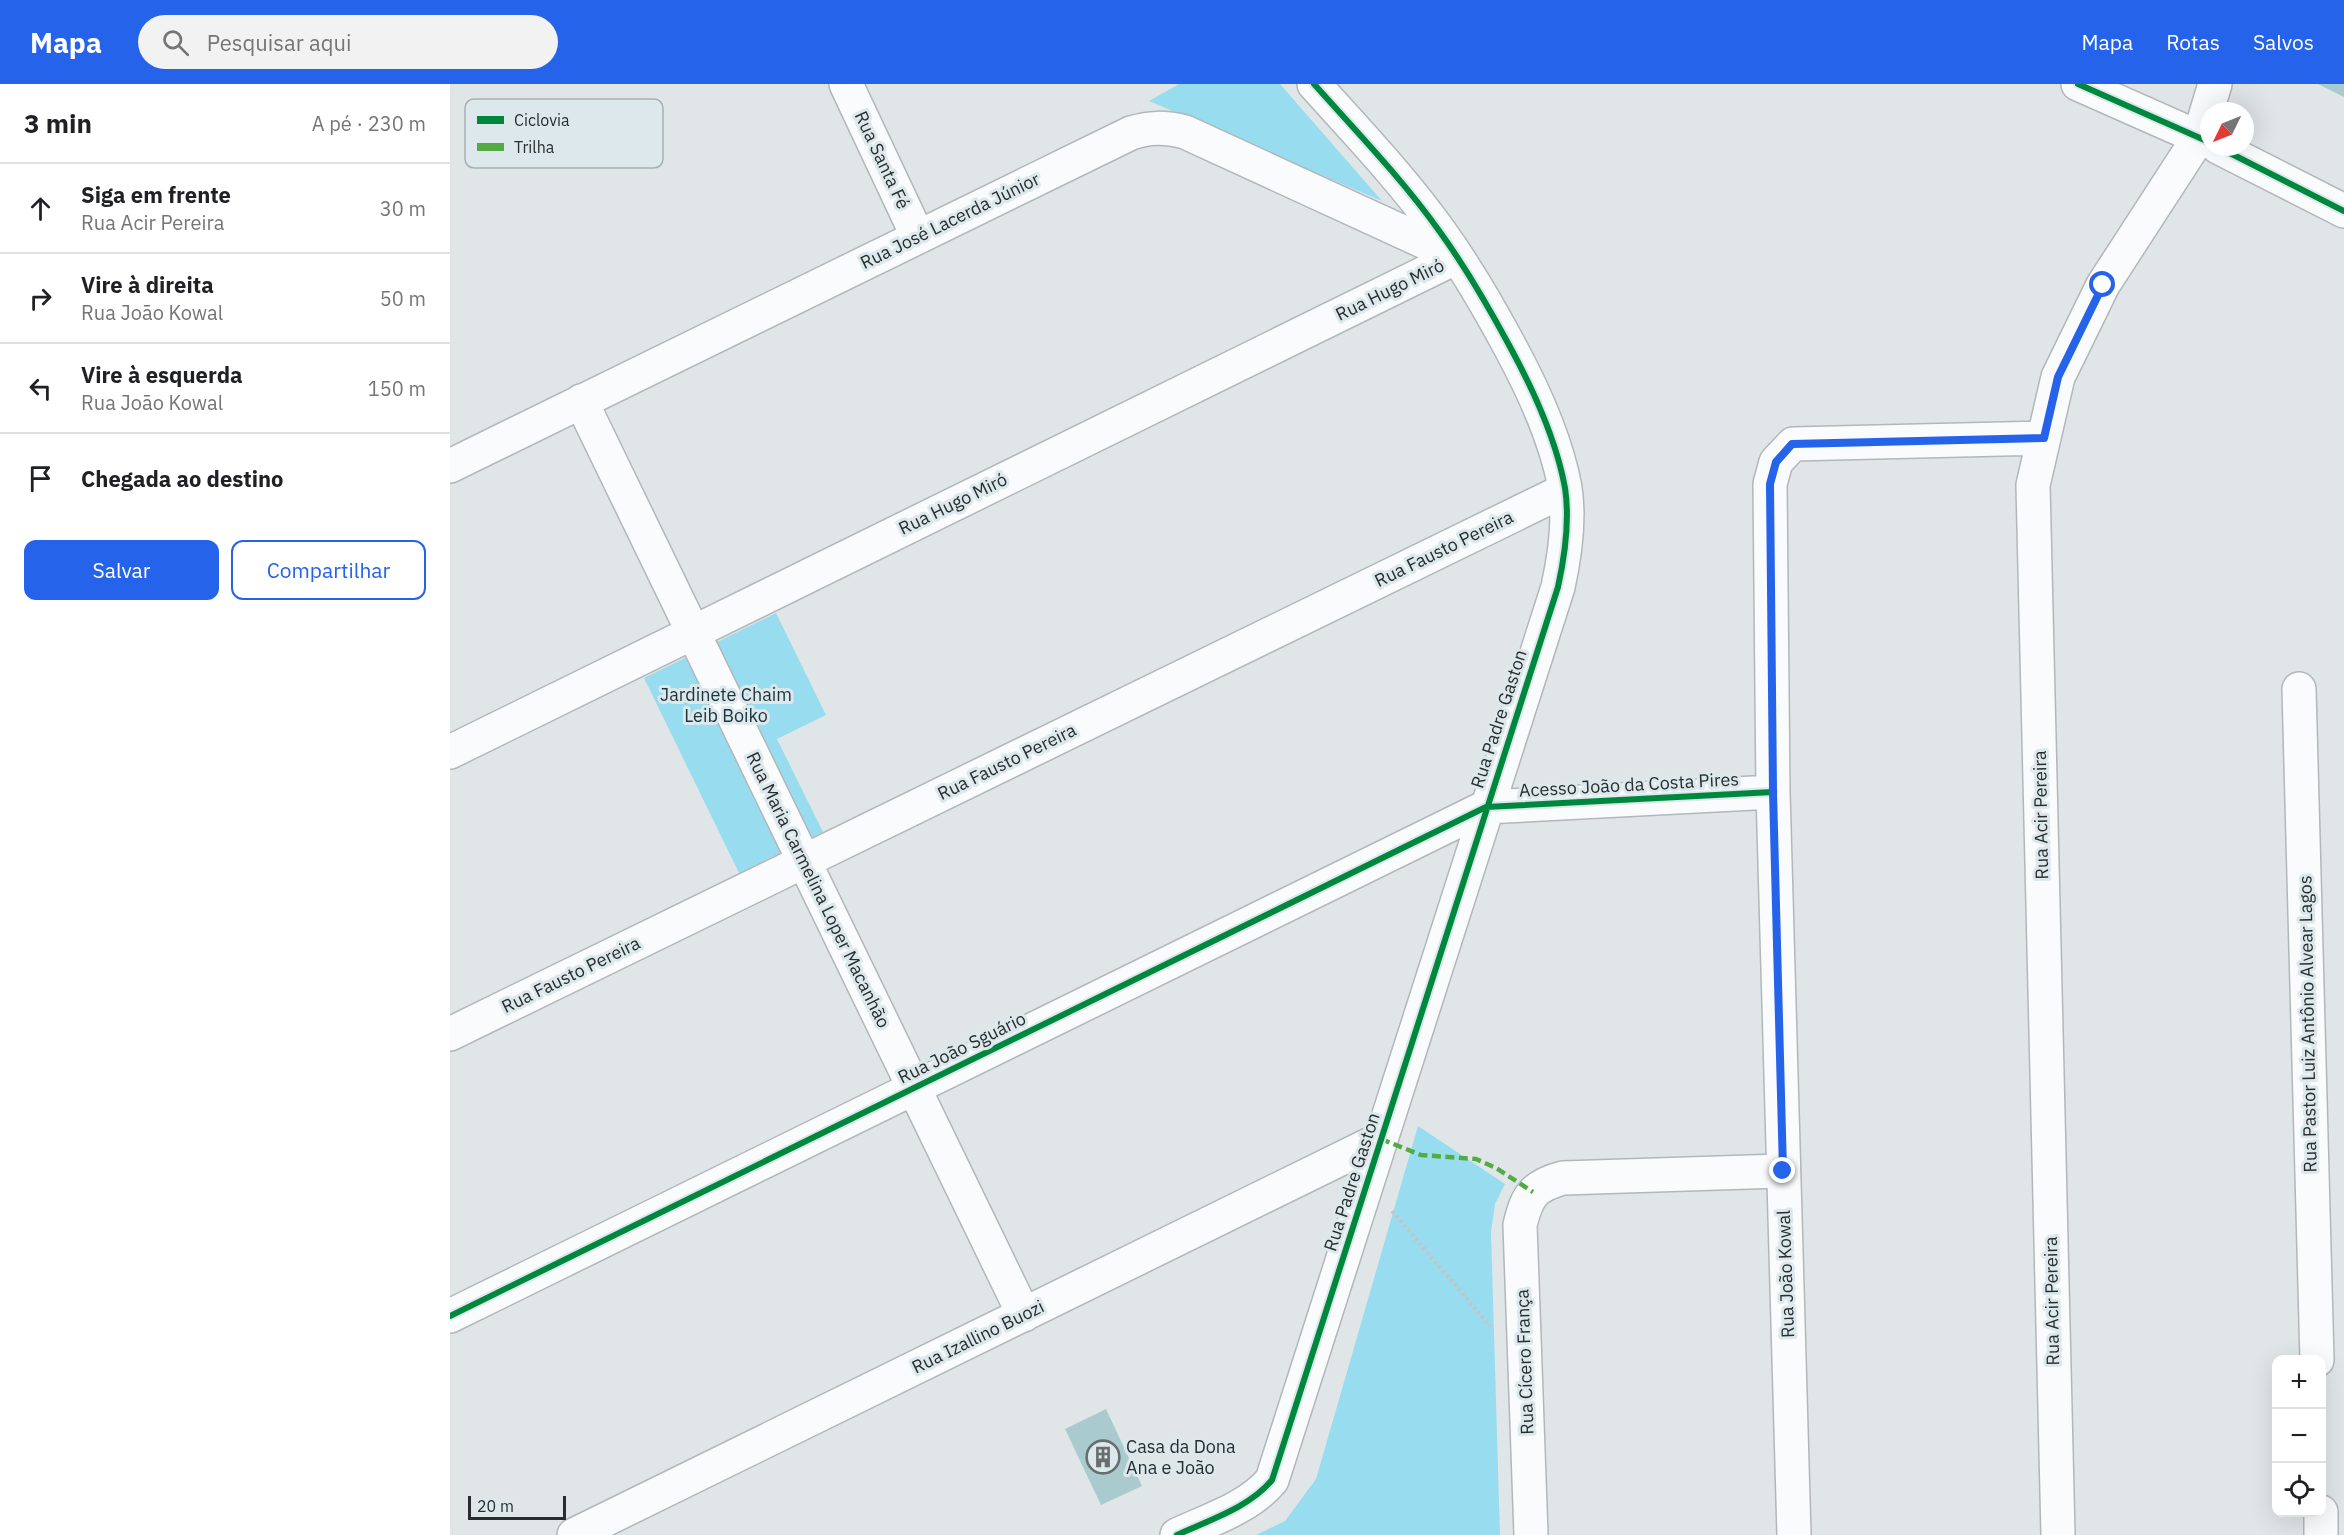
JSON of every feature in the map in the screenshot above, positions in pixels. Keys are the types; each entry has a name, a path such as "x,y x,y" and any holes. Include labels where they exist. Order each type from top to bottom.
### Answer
{"street":[{"name":"Rua Santa Fé","path":"846,84 918,237"},
{"name":"Rua Padre Gaston","path":"1177,1535 1247,1502 1262,1492 1272,1480 1558,587 1566,525 1565,490 1557,456 1540,407 1497,324 1457,257 1412,197 1314,84"},
{"path":"2078,84 2200,138"},
{"name":"Rua Acir Pereira","path":"2214,102 2216,84"},
{"name":"Rua José Lacerda Júnior","path":"450,466 1131,133 1148,127 1167,127 1185,132 1457,257"},
{"name":"Rua Acir Pereira","path":"2058,1535 2033,485 2058,377 2103,285 2200,154"},
{"path":"2236,156 2344,211"},
{"name":"Rua Hugo Miró","path":"450,752 1457,257"},
{"name":"Rua Maria Carmelina Loper Macanhão","path":"581,401 1024,1315"},
{"name":"Rua João Kowal","path":"1794,1535 1773,792 1770,484 1776,462 1792,444 2044,438"},
{"name":"Rua Fausto Pereira","path":"450,1034 1565,490"},
{"name":"Rua Pastor Luiz Antônio Alvear Lagos","path":"2299,689 2317,1355"},
{"name":"Acesso João da Costa Pires","path":"1486,807 1773,792"},
{"name":"Rua João Sguário","path":"450,1316 1486,807"},
{"name":"Rua Izallino Buozi","path":"574,1535 1381,1139"},
{"name":"Rua Cícero França","path":"1531,1535 1520,1225 1524,1207 1533,1192 1545,1183 1563,1178 1783,1171"},
{"path":"2321,1517 2321,1535"}],"path":[{"path":"1368,1182 1525,1368"}],"green space":[{"path":"1179,84 1280,84 1382,201 1149,101"},
{"name":"Jardinete Chaim Leib Boiko","path":"776,613 826,715 777,739 823,832 739,873 644,678"},
{"path":"1418,1126 1505,1184 1495,1204 1491,1232 1500,1535 1256,1535 1285,1521 1316,1479"}],"building":[{"path":"2318,84 2344,84 2344,97"},
{"name":"Casa da Dona Ana e João","path":"1106,1409 1142,1486 1101,1505 1065,1429"}],"marked path":[{"path":"1381,1139 1421,1155 1476,1159 1496,1168 1533,1192"}],"cycle path":[{"path":"1177,1535 1240,1506 1263,1490 1272,1480 1558,587 1566,538 1565,488 1556,451 1535,396 1501,330 1468,273 1426,213 1379,156 1314,84"},
{"path":"2078,84 2200,138"},
{"path":"2236,156 2344,211"},
{"path":"450,1316 1486,807 1773,792"}],"place":[{"name":"Casa da Dona Ana e João","path":"1103,1457"}],"route":[{"path":"1783,1171 1773,792 1770,484 1776,462 1792,444 2044,438 2058,377 2103,285"}]}
